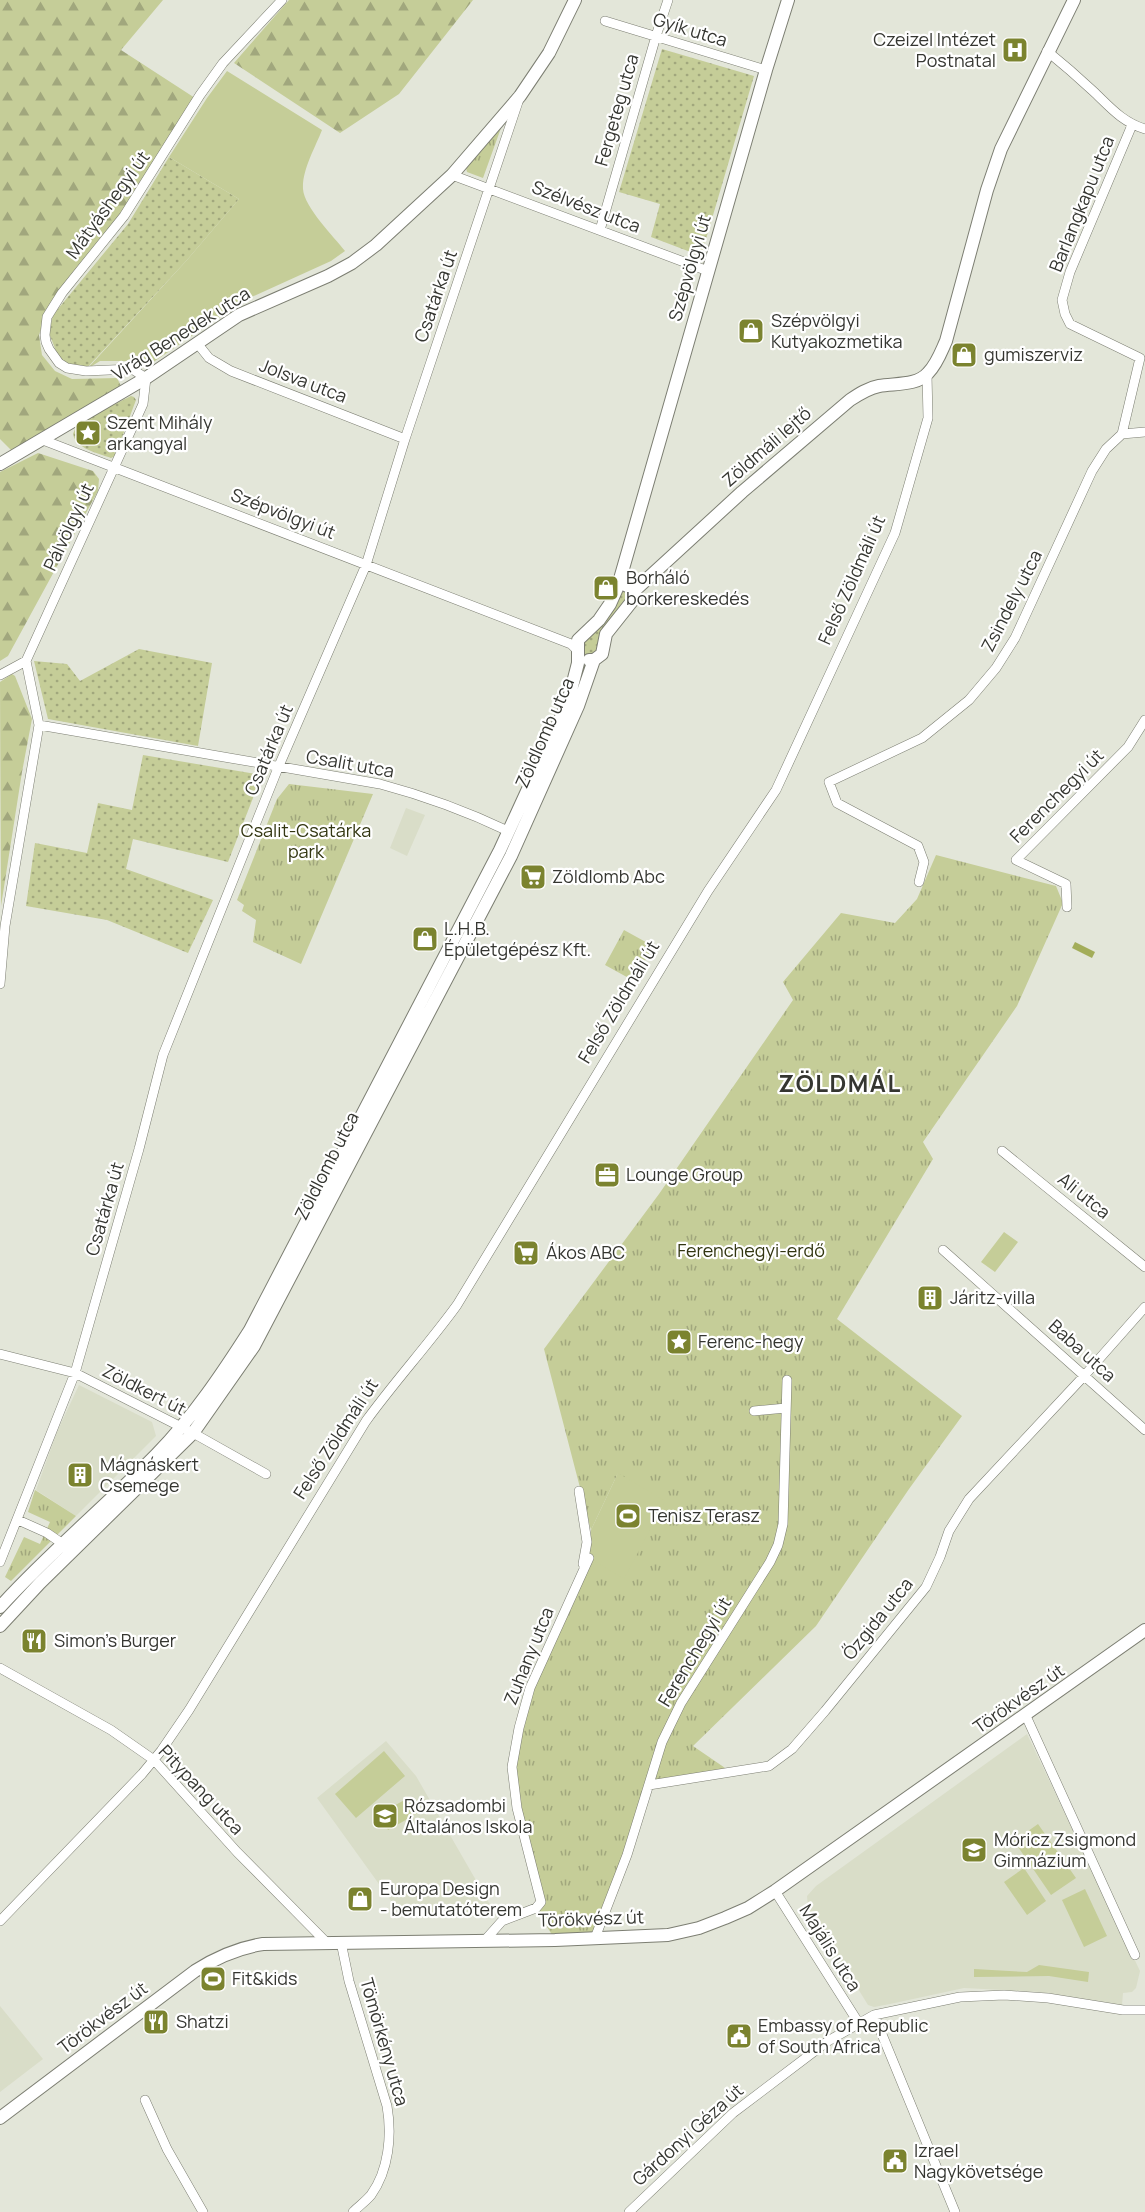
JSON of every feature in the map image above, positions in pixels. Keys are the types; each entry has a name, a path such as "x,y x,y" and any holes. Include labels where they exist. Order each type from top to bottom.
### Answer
{"street":[{"name":"Mátyáshegyi út","path":"146,378 132,369 86,371 67,368 59,363 46,342 47,317 62,293 124,216 223,63 282,0"},
{"name":"Virág Benedek utca","path":"43,440 146,378 239,315 328,276 352,263 376,245 452,175 519,96 549,53 575,0"},
{"name":"Fergeteg utca","path":"600,230 668,0"},
{"name":"Szépvölgyi út","path":"43,440 571,644 585,659 599,658 604,650 606,634 633,600 627,587 628,547 788,0"},
{"path":"927,375 937,361 946,341 987,190 1001,149 1047,51 1074,0"},
{"name":"Gyík utca","path":"604,21 766,70"},
{"path":"1047,51 1095,92 1118,116 1132,125 1145,129"},
{"name":"Csatárka út","path":"0,1562 75,1373 140,1149 163,1055 278,768 366,565 405,439 519,96"},
{"name":"Barlangkapu utca","path":"1122,434 1140,358 1071,324 1065,314 1062,300 1070,272 1132,125"},
{"name":"Szélvész utca","path":"452,175 708,271"},
{"name":"Jolsva utca","path":"197,343 209,358 231,370 405,439"},
{"name":"Zöldmáli lejtő","path":"627,587 648,579 742,492 850,400 876,386 916,380 927,375"},
{"name":"Felső Zöldmáli út","path":"0,1921 154,1760 189,1710 366,1421 393,1383 427,1347 457,1305 708,891 776,790 895,533 928,418 927,375"},
{"name":"Pálvölgyi út","path":"26,661 143,404 146,378"},
{"path":"1122,434 1145,432"},
{"name":"Zsindely utca","path":"919,882 924,862 918,846 837,803 829,782 922,738 969,700 996,668 1015,638 1092,471 1106,448 1122,434"},
{"path":"0,464 43,440"},
{"name":"Szépvölgyi út","path":"555,639 573,641 580,636 599,620 610,604 627,587"},
{"path":"577,651 576,645 580,636"},
{"name":"Zöldlomb utca","path":"0,1626 181,1428 250,1330 431,983 514,834 568,702 575,680 577,651"},
{"name":"Zöldlomb utca","path":"0,1607 63,1544 90,1526 193,1433 254,1346 578,706 594,660"},
{"path":"0,675 26,661 39,726 5,926 0,984"},
{"name":"Ferenchegyi út","path":"1067,907 1066,884 1016,860 1128,747 1145,720"},
{"name":"Csalit utca","path":"39,726 278,768 347,777 425,796 476,815 514,834"},
{"name":"Ali utca","path":"1002,1151 1145,1267"},
{"name":"Baba utca","path":"943,1250 1145,1430"},
{"name":"Őzgida utca","path":"649,1785 769,1766 792,1749 825,1712 926,1587 949,1531 969,1499 1145,1307"},
{"name":"Zöldkert út","path":"0,1354 75,1373 193,1433 266,1474"},
{"name":"Ferenchegyi út","path":"595,1938 627,1855 662,1742 681,1702 770,1562 778,1545 783,1524 787,1380"},
{"path":"754,1410 786,1408"},
{"name":"Zuhany utca","path":"579,1491 587,1542 582,1569"},
{"path":"18,1520 47,1533 63,1544"},
{"name":"Zuhany utca","path":"486,1939 502,1921 536,1908 541,1902 517,1808 512,1767 519,1728 530,1688 582,1569 589,1558"},
{"name":"Törökvész út","path":"0,2118 195,1971 218,1957 250,1946 668,1935 699,1928 748,1908 1026,1716 1145,1630"},
{"name":"Pitypang utca","path":"0,1668 111,1730 154,1760 237,1852 327,1943"},
{"path":"1026,1716 1135,1955"},
{"name":"Majális utca","path":"775,1891 858,2022"},
{"name":"Tömörkény utca","path":"341,1942 349,1981 387,2106 390,2123 386,2159 379,2178 371,2194 353,2212"},
{"name":"Gárdonyi Géza út","path":"629,2212 733,2113 828,2041 874,2015 960,1997 1004,1995 1048,1998 1123,2010 1145,2010"},
{"path":"874,2015 955,2212"},
{"path":"145,2100 167,2150 203,2212"}],"shaded area":[{"path":"406,808 425,815 407,856 390,848"},
{"path":"1075,942 1095,952 1092,958 1072,948"},
{"path":"79,1385 152,1422 156,1436 76,1516 36,1490 57,1432"},
{"name":"Móricz Zsigmond Gimnázium","path":"1027,1734 1140,1971 1136,1988 1132,1992 1123,1993 1122,2005 1040,1992 964,1988 874,2007 868,2005 808,1908 807,1896 816,1886"},
{"name":"Rózsadombi Általános Iskola","path":"386,1741 416,1776 496,1915 402,1916 317,1798"},
{"path":"0,2006 43,2059 0,2092"}],"green space":[{"path":"0,0 163,0 121,50 195,98 116,221 47,310 39,335 42,355 55,371 72,379 117,378 122,388 16,455 0,439"},
{"path":"289,0 473,0 399,94 340,133 234,63"},
{"path":"662,49 754,76 701,256 651,237 660,204 619,192"},
{"path":"227,71 322,130 307,167 303,189 314,213 345,251 331,261 245,300 152,363 100,361 87,369 187,260 239,199 169,157"},
{"path":"501,128 483,178 467,172 466,168"},
{"path":"169,157 239,199 187,260 86,369 68,365 58,356 49,333 53,315 128,224"},
{"path":"131,396 136,400 115,456 111,458 88,450 78,443 73,434 77,424"},
{"path":"38,453 93,471 99,479 98,491 8,656 0,661 0,472"},
{"path":"625,591 629,594 601,652 587,656 581,640 620,592"},
{"path":"139,649 212,663 198,746 48,719 34,661 67,664 80,681"},
{"path":"12,674 15,676 32,719 1,906 0,682"},
{"path":"143,755 262,775 228,862 133,839 126,869 213,900 188,953 107,920 26,906 35,843 87,853 98,803 132,810"},
{"name":"Csalit-Csatárka park","path":"289,784 373,794 301,964 253,942 256,920 242,911 244,905 237,900 277,799"},
{"name":"Ferenchegyi-erdő","path":"936,855 1056,886 1063,903 1017,1006 923,1142 933,1159 837,1319 962,1416 909,1489 816,1626 693,1746 731,1772 649,1785 595,1938 555,1940 536,1908 541,1901 512,1767 530,1688 573,1591 618,1473 591,1530 544,1349 659,1194 793,1000 783,982 841,913 895,923 917,899"},
{"path":"624,930 653,946 634,981 605,965"},
{"path":"1004,1232 1018,1242 995,1272 981,1262"},
{"name":"Tenisz Terasz","path":"618,1473 665,1501 624,1579 589,1558 591,1530"},
{"path":"35,1490 76,1516 11,1581 5,1577 24,1537 40,1544 50,1522 28,1512"},
{"path":"384,1751 405,1776 356,1818 335,1794"},
{"path":"410,1797 418,1813 388,1830 379,1814"},
{"path":"1038,1824 1076,1878 1051,1895 1014,1841"},
{"path":"1024,1868 1046,1901 1027,1915 1004,1882"},
{"path":"1085,1889 1107,1936 1084,1947 1062,1900"},
{"path":"1039,1965 1089,1972 1088,1982 1049,1976 974,1977 974,1969 1027,1972"}],"place":[{"name":"Czeizel Intézet Postnatal","path":"1015,50"},
{"name":"Szépvölgyi Kutyakozmetika","path":"751,331"},
{"name":"gumiszerviz","path":"964,355"},
{"name":"Szent Mihály arkangyal","path":"88,433"},
{"name":"Borháló borkereskedés","path":"606,588"},
{"name":"Zöldlomb Abc","path":"533,877"},
{"name":"L.H.B. Épületgépész Kft.","path":"425,939"},
{"name":"Lounge Group","path":"607,1175"},
{"name":"Ákos ABC","path":"526,1253"},
{"name":"Járitz-villa","path":"930,1298"},
{"name":"Ferenc-hegy","path":"679,1342"},
{"name":"Mágnáskert Csemege","path":"80,1475"},
{"name":"Tenisz Terasz","path":"628,1516"},
{"name":"Simon's Burger","path":"34,1641"},
{"name":"Rózsadombi Általános Iskola","path":"385,1816"},
{"name":"Móricz Zsigmond Gimnázium","path":"974,1850"},
{"name":"Europa Design - bemutatóterem","path":"360,1899"},
{"name":"Fit&kids","path":"213,1979"},
{"name":"Shatzi","path":"156,2022"},
{"name":"Embassy of Republic of South Africa","path":"739,2036"},
{"name":"Izrael Nagykövetsége","path":"895,2161"}],"district":[{"name":"ZÖLDMÁL","path":"840,1084"}]}
